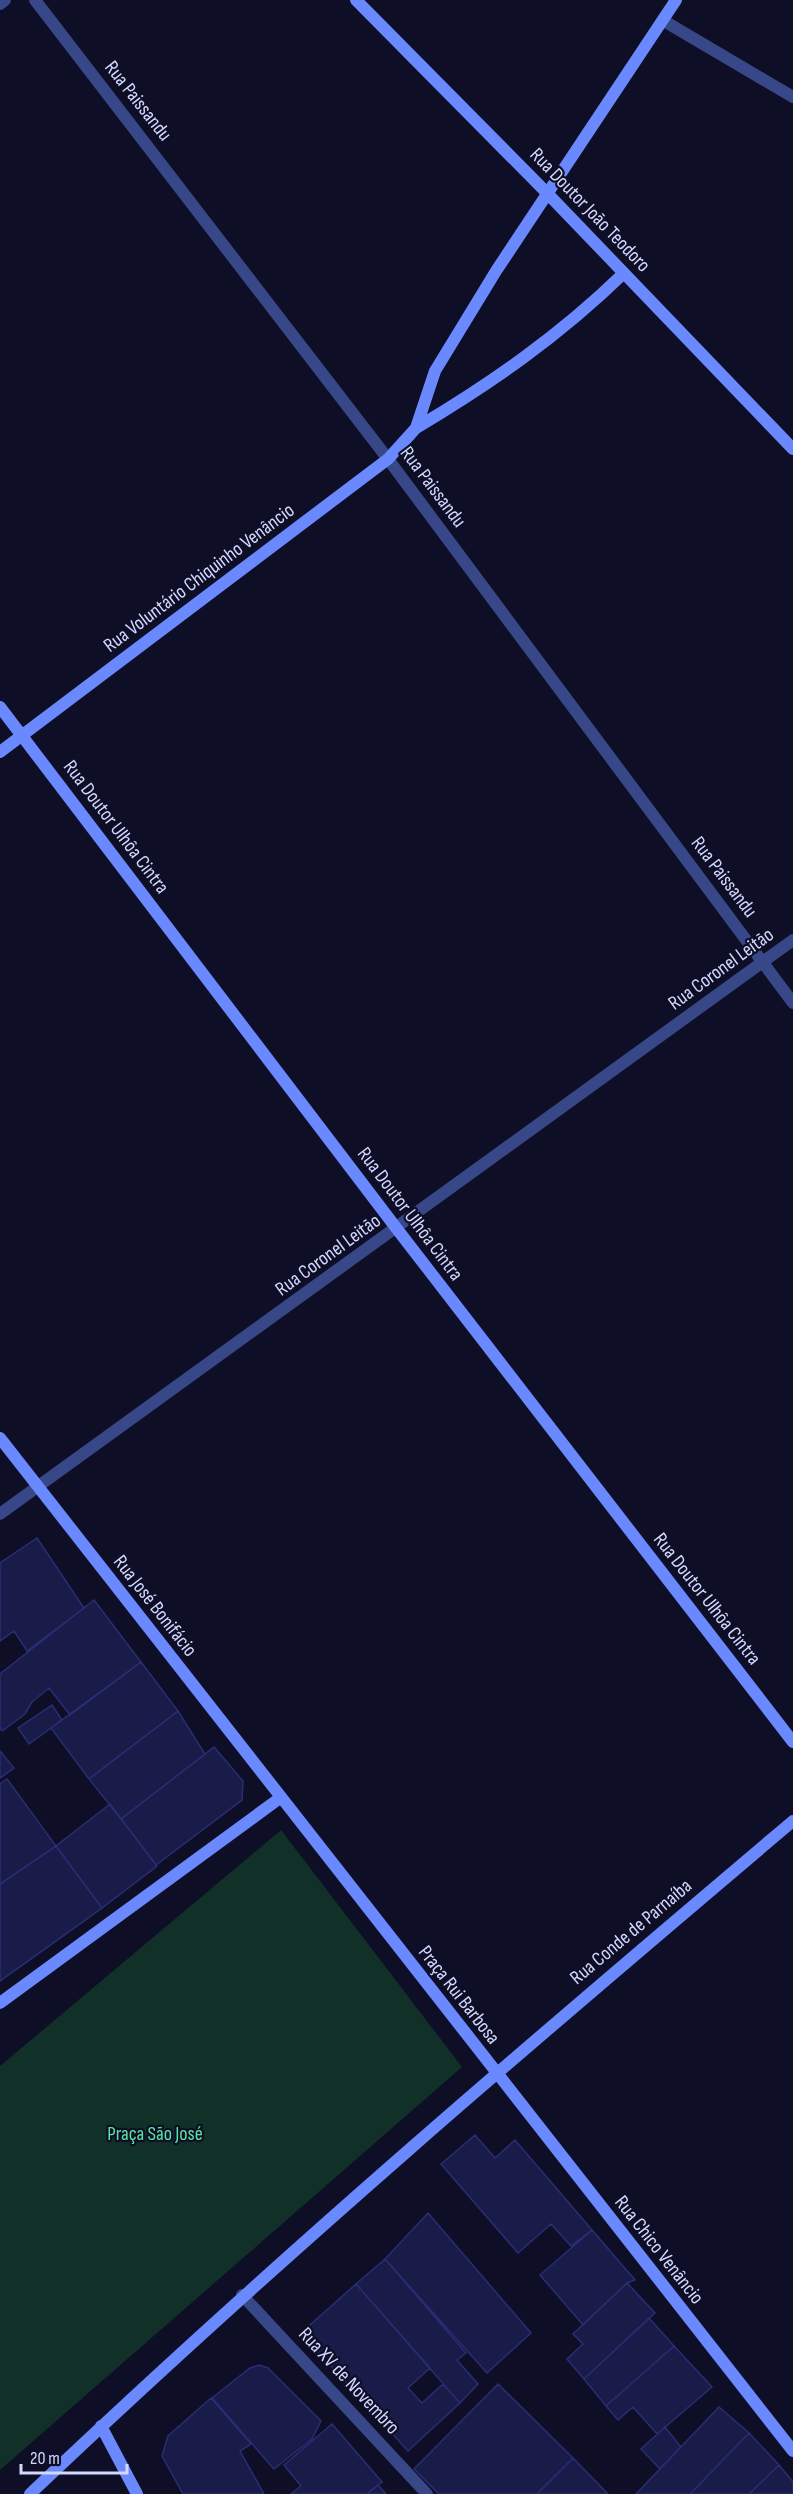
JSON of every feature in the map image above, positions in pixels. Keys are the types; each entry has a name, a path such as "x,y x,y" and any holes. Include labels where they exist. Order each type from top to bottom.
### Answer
{"street":[{"path":"0,4 5,0"},
{"name":"Rua Paissandu","path":"35,0 388,459 793,1003"},
{"name":"Rua Doutor João Teodoro","path":"356,0 547,193 793,449"},
{"name":"Rua Voluntário Chiquinho Venâncio","path":"416,428 435,371 547,193 676,0"},
{"path":"664,21 793,97"},
{"name":"Rua Voluntário Chiquinho Venâncio","path":"0,752 388,459 416,428 497,378 577,318 624,273"},
{"name":"Rua Doutor Ulhôa Cintra","path":"0,707 397,1229 793,1742"},
{"name":"Rua Coronel Leitão","path":"0,1514 397,1229 793,940"},
{"name":"Rua José Bonifácio","path":"0,1438 280,1798"},
{"path":"0,2003 280,1798"},
{"name":"Praça Rui Barbosa","path":"30,2494 242,2295 495,2073 280,1798"},
{"name":"Rua Conde de Parnaíba","path":"495,2073 793,1821"},
{"name":"Rua Chico Venâncio","path":"495,2073 793,2451"},
{"name":"Rua XV de Novembro","path":"242,2295 427,2494"},
{"path":"102,2426 137,2494"}],"green space":[{"name":"Praça São José","path":"281,1830 462,2067 0,2470 0,2066"}],"building":[{"path":"37,1538 84,1608 27,1651 14,1631 0,1641 0,1563"},
{"path":"94,1600 141,1662 70,1715 49,1688 32,1702 25,1714 2,1731 0,1728 0,1674"},
{"path":"141,1662 178,1711 89,1779 51,1728"},
{"path":"52,1705 62,1720 29,1744 18,1728"},
{"path":"178,1711 205,1754 121,1819 89,1779"},
{"path":"214,1747 243,1781 242,1800 156,1865 121,1819"},
{"path":"0,1751 14,1768 0,1778"},
{"path":"7,1779 56,1846 0,1884 0,1784"},
{"path":"110,1804 157,1866 102,1908 56,1846"},
{"path":"56,1846 102,1908 0,1981 0,1884"},
{"path":"475,2135 495,2158 515,2140 592,2230 571,2246 551,2224 518,2253 441,2164"},
{"path":"428,2213 531,2333 487,2373 385,2259"},
{"path":"592,2230 635,2280 627,2283 583,2325 540,2275"},
{"path":"385,2259 466,2353 457,2360 478,2384 460,2403 356,2284"},
{"path":"627,2283 655,2313 584,2379 567,2359 583,2344 573,2334"},
{"path":"356,2284 430,2368 408,2388 422,2403 443,2384 460,2403 408,2451 301,2333"},
{"path":"649,2318 674,2346 606,2406 584,2379"},
{"path":"674,2346 712,2387 657,2434 633,2407 618,2420 606,2406"},
{"path":"259,2365 268,2368 321,2421 312,2439 274,2469 212,2398 250,2368"},
{"path":"498,2384 573,2458 537,2494 439,2494 414,2469"},
{"path":"211,2398 251,2444 240,2451 264,2494 183,2494 162,2456 168,2436"},
{"path":"719,2407 749,2433 690,2494 636,2494"},
{"path":"332,2424 382,2482 367,2494 291,2494 301,2486 284,2465"},
{"path":"665,2427 681,2447 660,2469 641,2449"},
{"path":"749,2433 779,2465 749,2494 690,2494"},
{"path":"573,2458 608,2494 537,2494"},
{"path":"779,2465 793,2482 793,2494 749,2494"},
{"path":"378,2485 386,2494 367,2494"}]}
